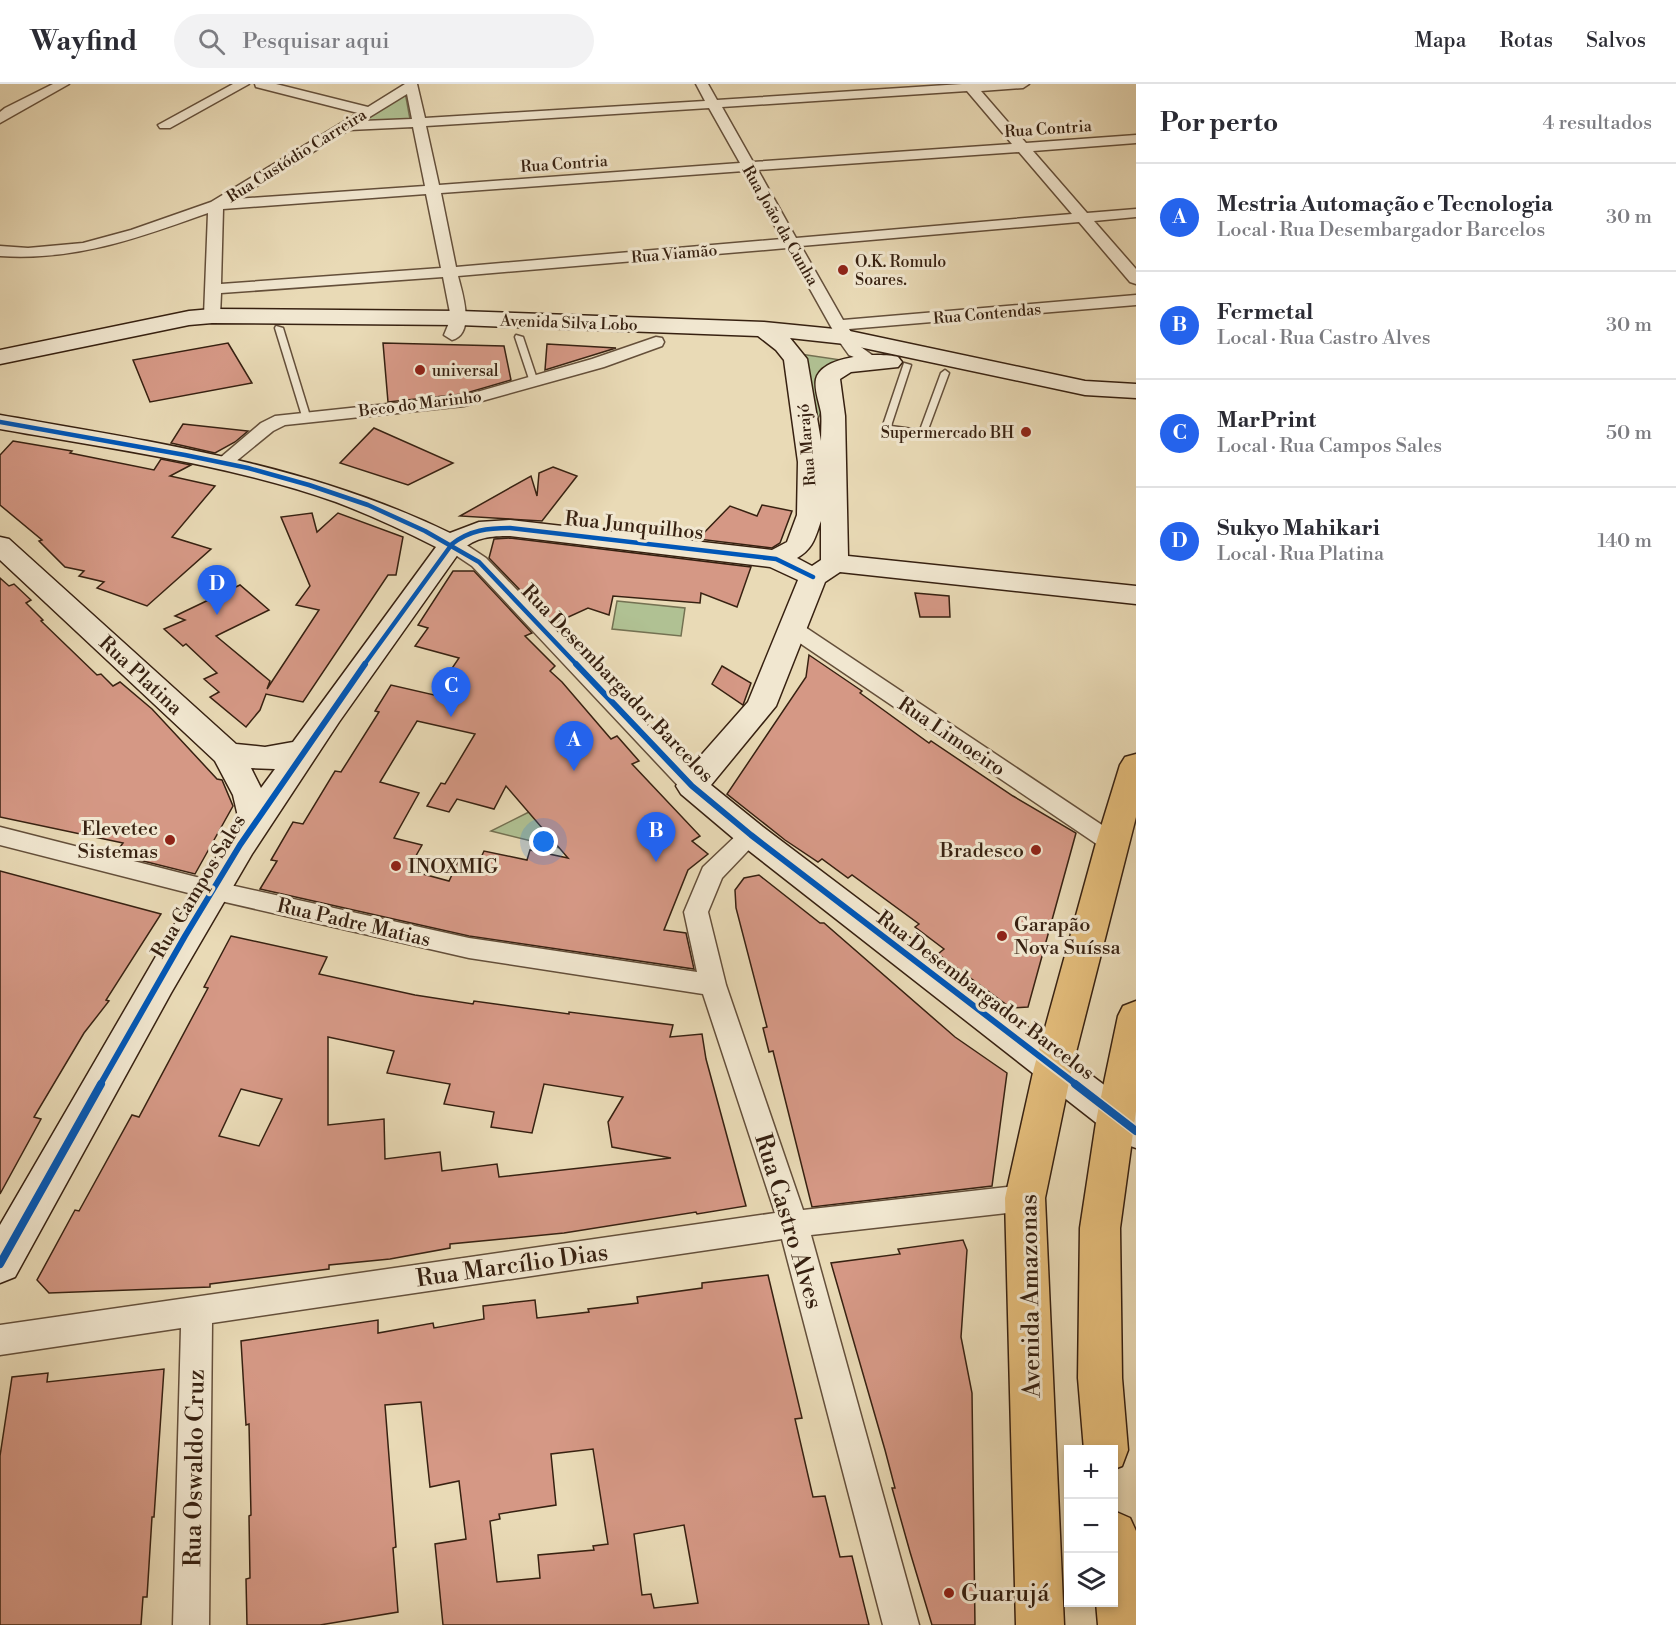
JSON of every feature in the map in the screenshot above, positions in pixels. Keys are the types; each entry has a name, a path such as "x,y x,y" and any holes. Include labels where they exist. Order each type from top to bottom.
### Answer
{"main road":[{"name":"Avenida Amazonas","path":"1040,1625 1025,1198 1053,1068 1112,843 1136,765"},
{"path":"1106,1445 1100,1378 1100,1239 1121,1180 1136,1016"},
{"path":"1115,1553 1122,1625"}],"street":[{"path":"0,119 10,111 63,84"},
{"path":"165,125 243,84"},
{"path":"261,84 368,111"},
{"name":"Rua João da Cunha","path":"702,84 714,102 748,169 855,351 888,362"},
{"path":"342,126 1023,84"},
{"path":"411,85 417,123 450,272 456,327"},
{"name":"Rua Custódio Carreira","path":"212,316 216,205 411,85"},
{"path":"970,86 1136,279"},
{"name":"Rua Contria","path":"0,251 15,253 66,251 106,243 216,205 748,169 1136,139"},
{"name":"Rua Viamão","path":"212,289 792,244 1136,213"},
{"name":"Rua Contendas","path":"842,331 1136,300"},
{"name":"Avenida Silva Lobo","path":"0,357 189,318 212,316 456,327 519,337 623,348 656,342 784,345 888,362 1086,401 1136,405"},
{"name":"Avenida Silva Lobo","path":"0,370 201,330 230,327 764,329 842,331 1085,388 1136,391"},
{"name":"Rua Marajó","path":"764,329 784,345 795,360 808,431 811,462 810,515 799,546 776,559"},
{"name":"Beco do Marinho","path":"223,463 267,426 281,420 464,401 534,382 623,348"},
{"name":"Rua Marajó","path":"692,786 761,706 792,628 824,570 833,408 827,381 829,374 856,364 888,362"},
{"path":"811,462 833,408"},
{"name":"Rua Desembargador Barcelos","path":"0,422 223,463 323,490 416,524 452,544 479,562 692,786 751,835 1126,1123"},
{"name":"Rua Junquilhos","path":"452,544 464,533 485,528 510,528 776,559 824,570 1136,595"},
{"name":"Rua Campos Sales","path":"0,1264 212,890 303,750 452,544"},
{"name":"Rua Platina","path":"0,545 226,753 248,789 254,806 255,823"},
{"name":"Rua Limoeiro","path":"792,628 1112,843"},
{"path":"226,753 270,760 287,757 303,750"},
{"name":"Rua Castro Alves","path":"751,835 712,873 696,912 713,985 794,1224 902,1625"},
{"name":"Rua Padre Matias","path":"0,836 212,890 469,948 713,985"},
{"name":"Rua Marcílio Dias","path":"0,1340 794,1224 1025,1198"},
{"name":"Rua Oswaldo Cruz","path":"191,1625 197,1311"}],"lane":[{"path":"279,328 306,416"},
{"path":"519,337 534,382"},
{"path":"888,362 886,428 922,433 945,373"}],"green space":[{"path":"405,92 410,119 351,124"},
{"path":"800,354 848,361 816,422"},
{"path":"617,601 685,608 681,636 612,629"},
{"path":"529,812 572,851 491,831"}],"building":[{"path":"228,343 252,383 150,402 133,360"},
{"name":"universal","path":"383,343 504,346 511,380 463,394 388,402"},
{"path":"547,344 616,348 545,370"},
{"path":"183,424 248,431 235,442 215,453 171,443"},
{"path":"374,428 453,463 408,485 340,463"},
{"path":"13,441 72,451 70,453 154,470 161,459 191,465 170,476 215,486 172,537 211,549 147,606 97,588 104,582 79,576 84,571 65,567 39,541 42,540 0,505 0,455"},
{"path":"553,467 577,476 542,521 460,516 531,476 537,496 539,473"},
{"path":"762,505 792,511 780,543 772,548 698,539 730,506 757,516"},
{"path":"312,513 317,532 338,513 403,537 396,575 388,575 303,702 266,694 260,710 246,727 210,697 219,692 204,679 217,673 186,644 183,646 164,629 185,620 175,616 240,585 269,610 216,636 270,681 267,689 319,610 296,605 310,586 281,517"},
{"path":"510,538 751,567 737,607 701,593 700,603 613,596 609,615 588,608 553,624 489,558 494,539"},
{"path":"453,571 474,571 532,633 525,636 555,666 550,671 611,739 617,736 639,761 632,764 700,836 692,841 708,854 688,870 664,930 686,933 694,969 469,936 260,889 277,861 271,860 293,822 303,824 335,771 341,772 379,712 375,711 391,685 434,695 459,658 415,646 428,628 418,625","holes":["417,721 475,734 445,784 441,783 427,806 449,812 457,799 494,809 506,786 568,858 530,850 527,860 484,851 478,864 459,860 449,881 408,870 422,845 394,838 419,793 380,782"]},
{"path":"0,578 9,586 14,584 31,600 26,603 43,620 41,621 97,675 101,674 113,686 120,682 152,709 217,779 222,780 233,806 195,874 115,854 123,843 0,817"},
{"path":"915,593 949,596 950,617 920,617"},
{"path":"809,655 862,691 860,693 929,743 931,741 1013,796 1076,833 1028,1007 1011,1008 938,954 944,949 915,927 919,924 852,875 848,878 822,859 818,862 785,840 727,794 806,677"},
{"path":"722,666 751,683 743,705 712,684"},
{"path":"0,871 161,914 106,1000 109,1001 84,1033 34,1117 41,1119 0,1194"},
{"path":"759,875 820,923 824,923 955,1037 1007,1073 992,1186 812,1207 773,1051 769,1052 763,1028 767,1027 736,908 735,890 744,878"},
{"path":"231,936 327,957 319,974 415,995 473,1004 474,1001 673,1025 670,1037 702,1034 706,1059 746,1206 564,1233 450,1244 450,1248 390,1259 329,1265 329,1269 210,1284 210,1287 49,1293 37,1280 75,1210 79,1211 132,1115 139,1117 208,988 204,987","holes":["328,1037 394,1051 387,1073 450,1084 444,1104 494,1112 491,1127 532,1133 544,1084 623,1097 608,1122 612,1147 671,1158 499,1177 497,1164 442,1171 440,1152 385,1159 384,1119 328,1125","241,1089 282,1099 259,1146 219,1136"]},
{"path":"963,1240 967,1250 961,1337 972,1393 975,1625 932,1625 831,1263 900,1254 898,1249"},
{"path":"768,1275 802,1418 795,1419 813,1497 825,1496 840,1557 852,1556 869,1625 443,1625 435,1544 466,1539 459,1481 430,1487 421,1402 385,1405 396,1547 393,1548 398,1612 320,1625 247,1625 246,1579 250,1578 249,1516 251,1515 249,1424 246,1425 241,1341 378,1320 378,1333 433,1323 434,1328 484,1319 483,1306 535,1300 537,1318 589,1312 588,1309 638,1303 637,1297 702,1288 702,1283","holes":["593,1449 608,1544 593,1546 594,1550 538,1555 540,1578 497,1582 490,1521 500,1519 499,1514 556,1505 551,1454","684,1525 698,1603 654,1608 651,1594 642,1595 634,1534"]},
{"path":"164,1369 147,1597 143,1597 141,1625 0,1625 0,1456 12,1377 48,1373 47,1382"}],"cycle path":[{"path":"0,422 185,455 248,468 309,485 368,505 425,531 479,562 692,786 751,835 1136,1131"},
{"path":"0,1264 158,983 240,845 329,715 452,544 459,538 472,531 510,528 776,559 813,577"}],"place":[{"name":"O.K. Romulo Soares.","path":"843,270"},
{"name":"universal","path":"420,370"},
{"name":"Supermercado BH","path":"1026,432"},
{"name":"Sukyo Mahikari","path":"217,615"},
{"name":"MarPrint","path":"451,717"},
{"name":"Mestria Automação e Tecnologia","path":"574,771"},
{"name":"Elevetec Sistemas","path":"170,840"},
{"name":"Bradesco","path":"1036,850"},
{"name":"Fermetal","path":"656,862"},
{"name":"INOXMIG","path":"396,866"},
{"name":"Garapão Nova Suíssa","path":"1002,936"},
{"name":"Guarujá","path":"949,1593"}]}
